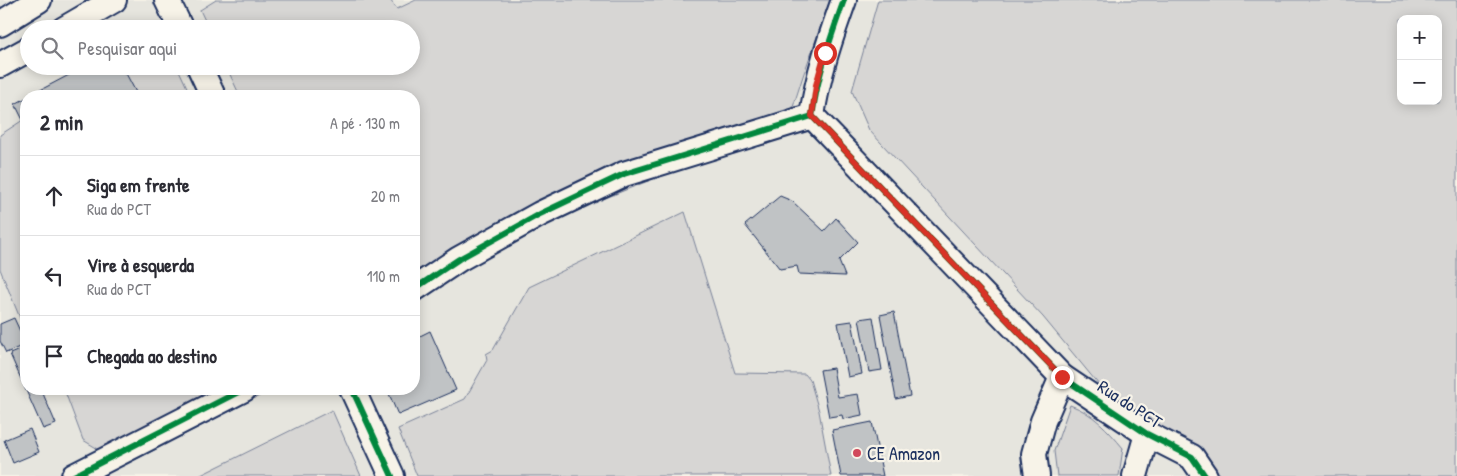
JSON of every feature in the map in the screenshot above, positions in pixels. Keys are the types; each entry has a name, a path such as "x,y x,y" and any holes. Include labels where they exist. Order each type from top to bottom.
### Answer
{"lane":[{"path":"0,24 39,0"},
{"path":"80,20 114,0"},
{"path":"167,0 177,20"},
{"path":"420,285 459,259 540,214 624,174 812,116 816,85 844,0"},
{"path":"0,65 20,54"},
{"path":"203,75 210,90"},
{"name":"Rua do PCT","path":"812,116 1062,377 1147,434 1192,457 1205,476"},
{"path":"1037,476 1034,454 1043,421 1062,377"},
{"path":"74,476 232,395"},
{"path":"355,395 392,476"},
{"path":"1135,476 1147,434"}],"shaded area":[{"path":"0,0 1457,0 1457,476 0,476"},
{"path":"216,0 390,0 397,9 416,0 830,0 786,129 768,144 693,163 583,207 483,254 420,295 420,90 237,90 230,75 420,75 420,20 205,20 200,10"},
{"path":"878,0 1457,0 1457,476 1206,476 1137,431 1043,317 869,130 852,91"},
{"path":"93,75 181,75 188,90 69,90"},
{"path":"20,122 20,318 0,269 0,135"},
{"path":"685,212 735,373 805,374 810,380 819,411 831,476 417,476 398,429 465,399 487,360 486,354 493,350 529,287"},
{"path":"66,395 261,395 125,465 83,440"},
{"path":"1070,405 1093,417 1123,448 1119,476 1057,476 1054,451"},
{"path":"332,410 361,476 199,476"}],"building":[{"path":"69,75 127,75 135,90 40,90"},
{"path":"20,101 20,114 15,104"},
{"path":"780,196 792,201 824,231 836,218 858,242 839,261 845,276 799,274 797,266 780,269 745,225"},
{"path":"894,312 910,396 896,399 880,315"},
{"path":"873,317 882,370 869,372 859,319"},
{"path":"14,318 20,331 20,347 6,353 0,341 0,324"},
{"path":"852,321 862,374 848,377 838,323"},
{"path":"430,331 456,390 398,415 390,395 420,395 420,336"},
{"path":"20,350 20,377 10,354"},
{"path":"833,368 838,397 858,394 862,415 843,419 842,415 829,417 820,370"},
{"path":"28,395 44,395 56,424 43,429"},
{"name":"CE Amazon","path":"872,422 883,476 841,476 832,430"},
{"path":"30,429 39,452 13,463 4,440"}],"cycle path":[{"path":"812,116 825,57 844,0"},
{"path":"812,116 1062,377 1147,434 1192,457 1205,476"},
{"path":"420,285 459,259 540,214 624,174 812,116"},
{"path":"74,476 232,395"},
{"path":"355,395 392,476"}],"place":[{"name":"CE Amazon","path":"857,453"}],"route":[{"path":"825,53 816,85 812,116 1062,377"}]}
